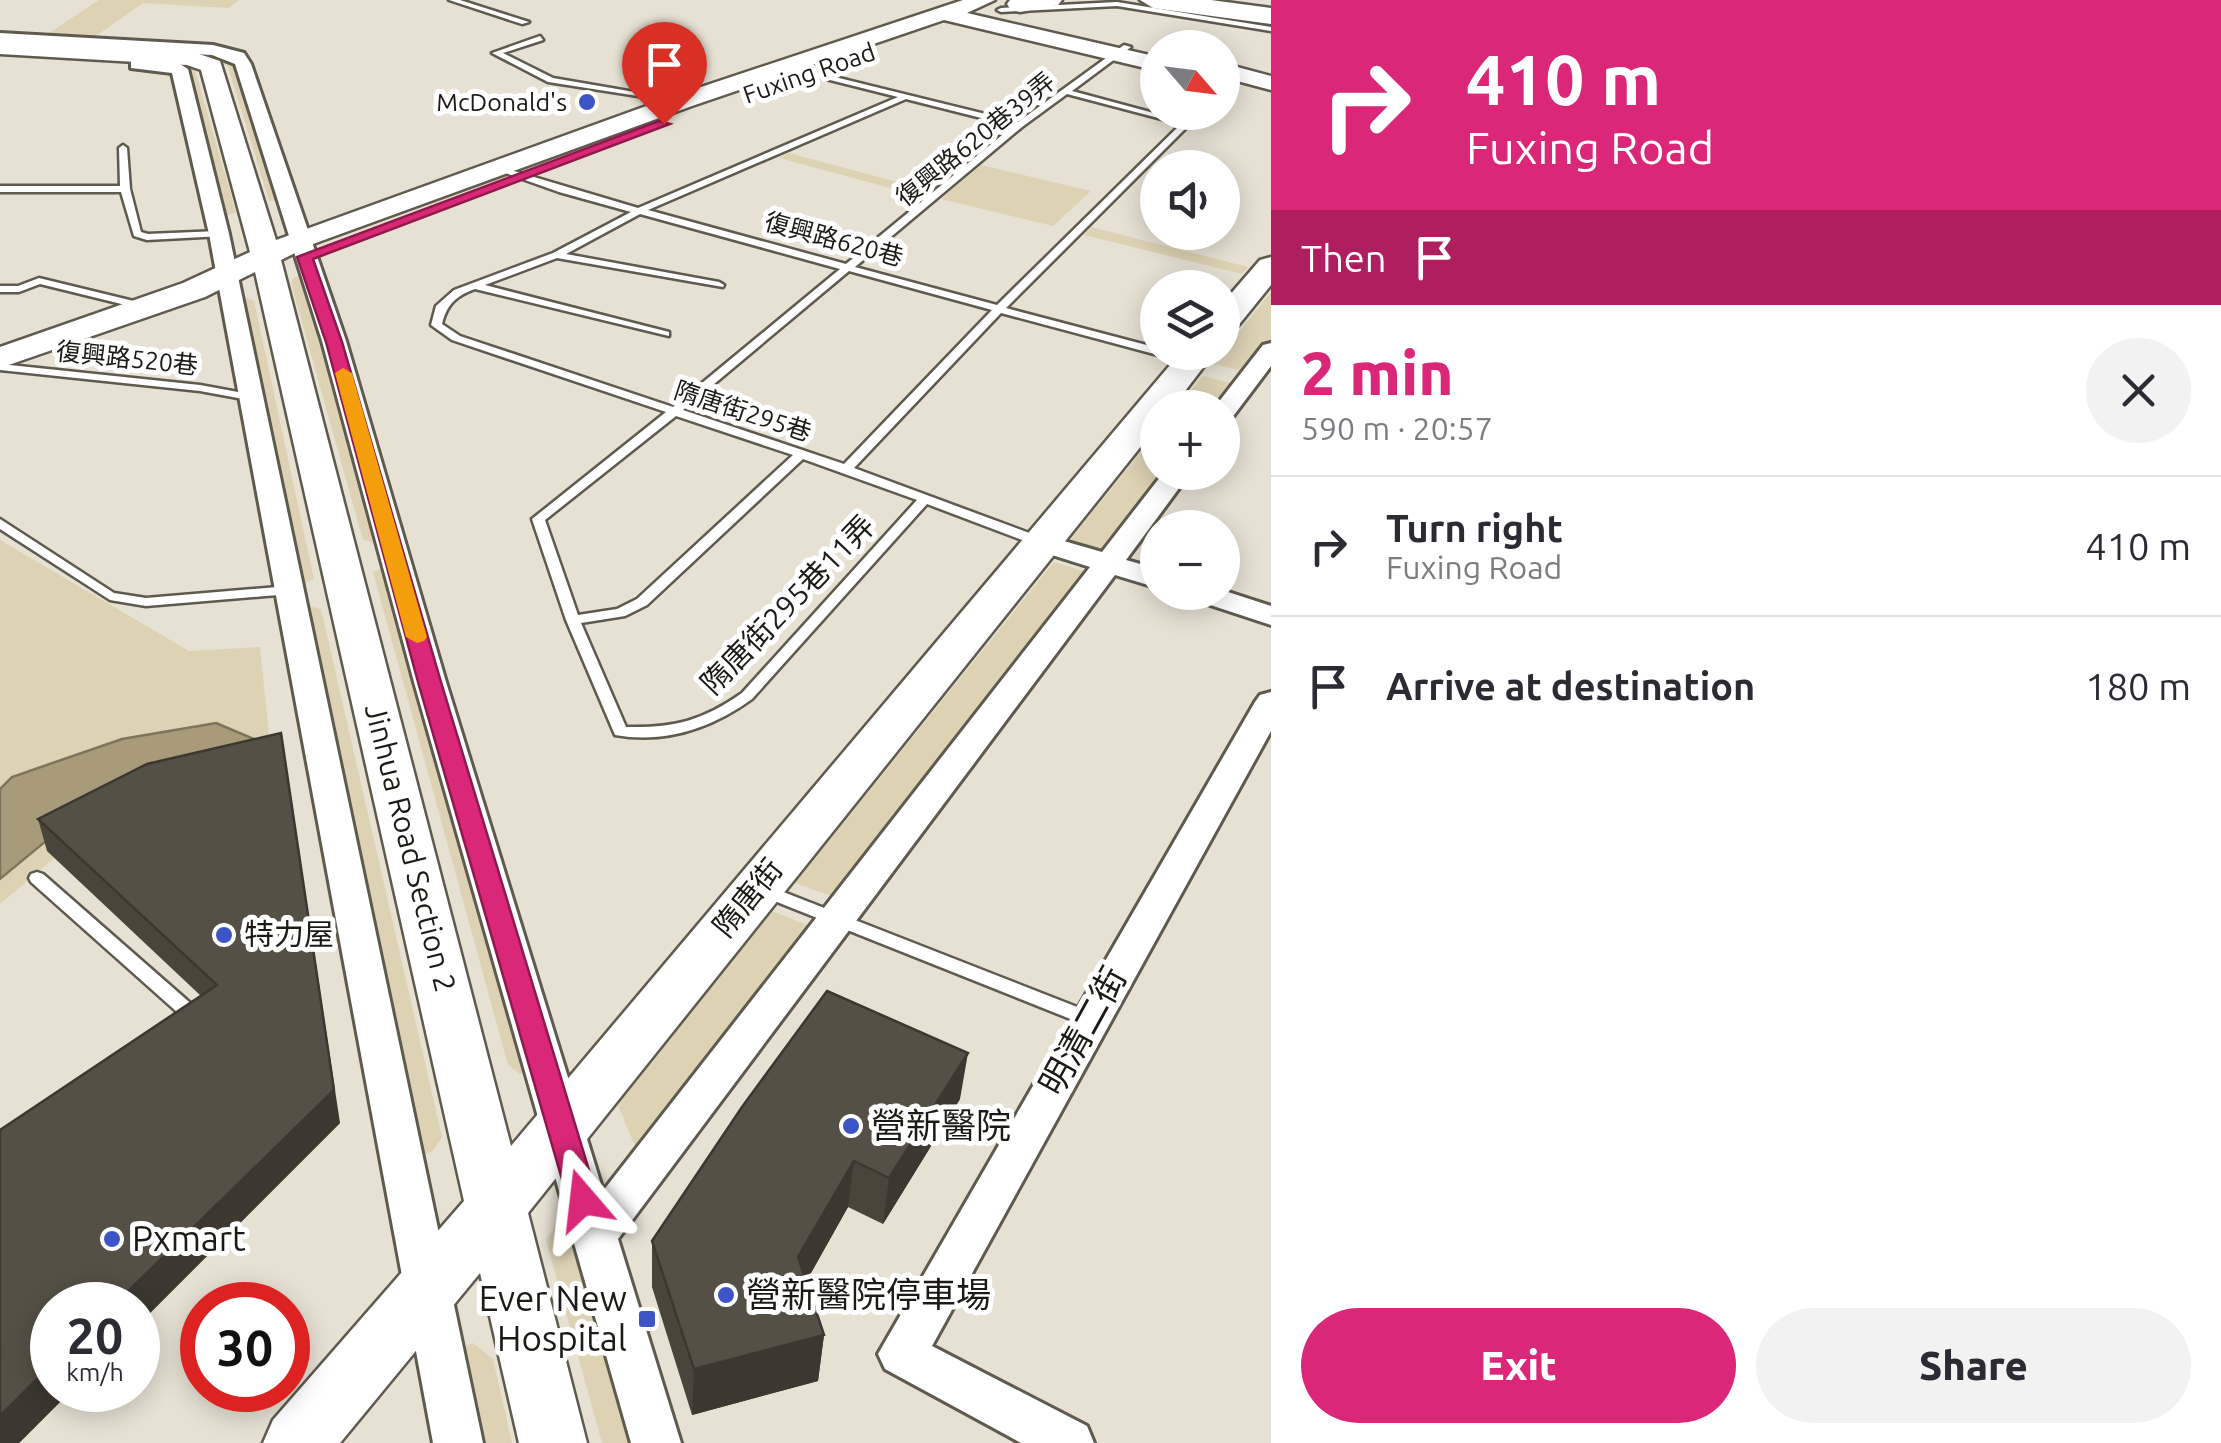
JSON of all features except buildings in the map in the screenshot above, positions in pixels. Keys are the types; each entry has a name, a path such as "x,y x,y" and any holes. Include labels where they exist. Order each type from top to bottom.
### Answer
{"highway":[{"path":"972,7 1049,0"},
{"path":"1153,0 1271,16"},
{"path":"1236,0 1271,8"}],"street":[{"path":"972,7 1140,58"},
{"name":"Fuxing Road","path":"0,358 972,7"},
{"path":"0,38 196,48 238,57 256,266"},
{"path":"0,48 190,58 212,66 256,266"},
{"path":"1122,51 1140,52"},
{"path":"0,58 180,69 219,234 256,266"},
{"name":"Fuxing Road","path":"510,172 683,102 796,69"},
{"path":"1240,75 1271,83"},
{"path":"1240,84 1271,92"},
{"name":"Jinhua Road Section 2","path":"256,266 250,396 458,1443"},
{"name":"Jinhua Road Section 2","path":"256,266 334,342 430,682 656,1443"},
{"name":"Jinhua Road Section 2","path":"256,266 554,1443"},
{"path":"1240,303 1271,266"},
{"path":"1240,390 1271,350"},
{"name":"隋唐街","path":"297,1443 430,1289 756,887 1043,543 1166,370"},
{"path":"594,1236 1164,490"},
{"path":"1043,543 1140,573"},
{"path":"1240,606 1271,616"},
{"name":"明清二街","path":"1069,1443 902,1354 1271,702"}],"lane":[{"path":"452,0 524,22"},
{"path":"972,7 1116,4 1271,29"},
{"path":"540,38 496,53 552,80 683,102"},
{"name":"復興路620巷39弄","path":"573,620 538,519 851,268 1019,125 1122,51"},
{"path":"796,69 1019,125"},
{"path":"846,469 1187,123 1064,91"},
{"path":"475,286 556,255 640,210 904,96"},
{"path":"123,148 125,189 137,234 219,234"},
{"name":"復興路620巷","path":"510,172 1140,345"},
{"path":"0,189 125,189"},
{"path":"556,255 719,285"},
{"path":"0,290 39,282 146,307"},
{"path":"475,286 664,334"},
{"name":"隋唐街295巷","path":"475,286 458,292 441,306 436,325 456,338 846,469 1043,543"},
{"name":"復興路520巷","path":"0,367 250,396"},
{"path":"573,620 620,613 642,602 800,454"},
{"name":"隋唐街295巷11弄","path":"573,620 620,732 669,734 716,719 747,696 924,500"},
{"path":"0,523 110,596 146,602 290,590"},
{"path":"36,878 190,1012 158,1036"},
{"path":"756,887 1089,1020"}],"shaded area":[{"path":"99,0 239,0 229,8 143,3 87,42 40,39"},
{"path":"0,40 191,49 235,59 281,201 269,201 228,67 218,58"},
{"path":"0,52 177,62 194,66 236,213 222,216 171,64 0,56"},
{"path":"789,153 927,190 920,196 779,158"},
{"path":"981,165 1091,191 1053,226 941,199"},
{"path":"1091,227 1140,239 1140,249 1084,235"},
{"path":"1145,250 1181,250 1248,267 1242,274 1240,270"},
{"path":"303,275 381,540 376,543 363,540 291,283 293,278"},
{"path":"1271,292 1271,339 1246,372 1238,370 1240,330"},
{"path":"241,300 254,301 314,579 301,585"},
{"path":"1203,376 1234,384 1230,390 1192,390"},
{"path":"1140,453 1140,490 1155,490 1108,552 1070,540"},
{"path":"0,540 189,651 260,647 272,765 89,829 0,904"},
{"path":"1054,562 1090,573 842,900 795,883"},
{"path":"385,567 529,1070 520,1074 508,1065 373,572"},
{"path":"321,609 442,1137 432,1152 422,1155 302,611"},
{"path":"216,723 268,745 87,807 0,879 0,789 12,777 122,739"},
{"path":"772,911 817,929 642,1163 617,1103"},
{"path":"557,1223 577,1231 645,1443 602,1443 546,1240"},
{"path":"473,1343 493,1359 512,1443 469,1443 462,1348"}],"slow traffic":[{"path":"343,373 417,637"}],"place":[{"name":"McDonald's","path":"587,102"},
{"name":"特力屋","path":"224,935"},
{"name":"營新醫院","path":"851,1126"},
{"name":"Pxmart","path":"112,1239"},
{"name":"營新醫院停車場","path":"726,1295"},
{"name":"Ever New Hospital","path":"647,1319"}],"route":[{"path":"583,1200 334,342 304,257 664,124"}]}
